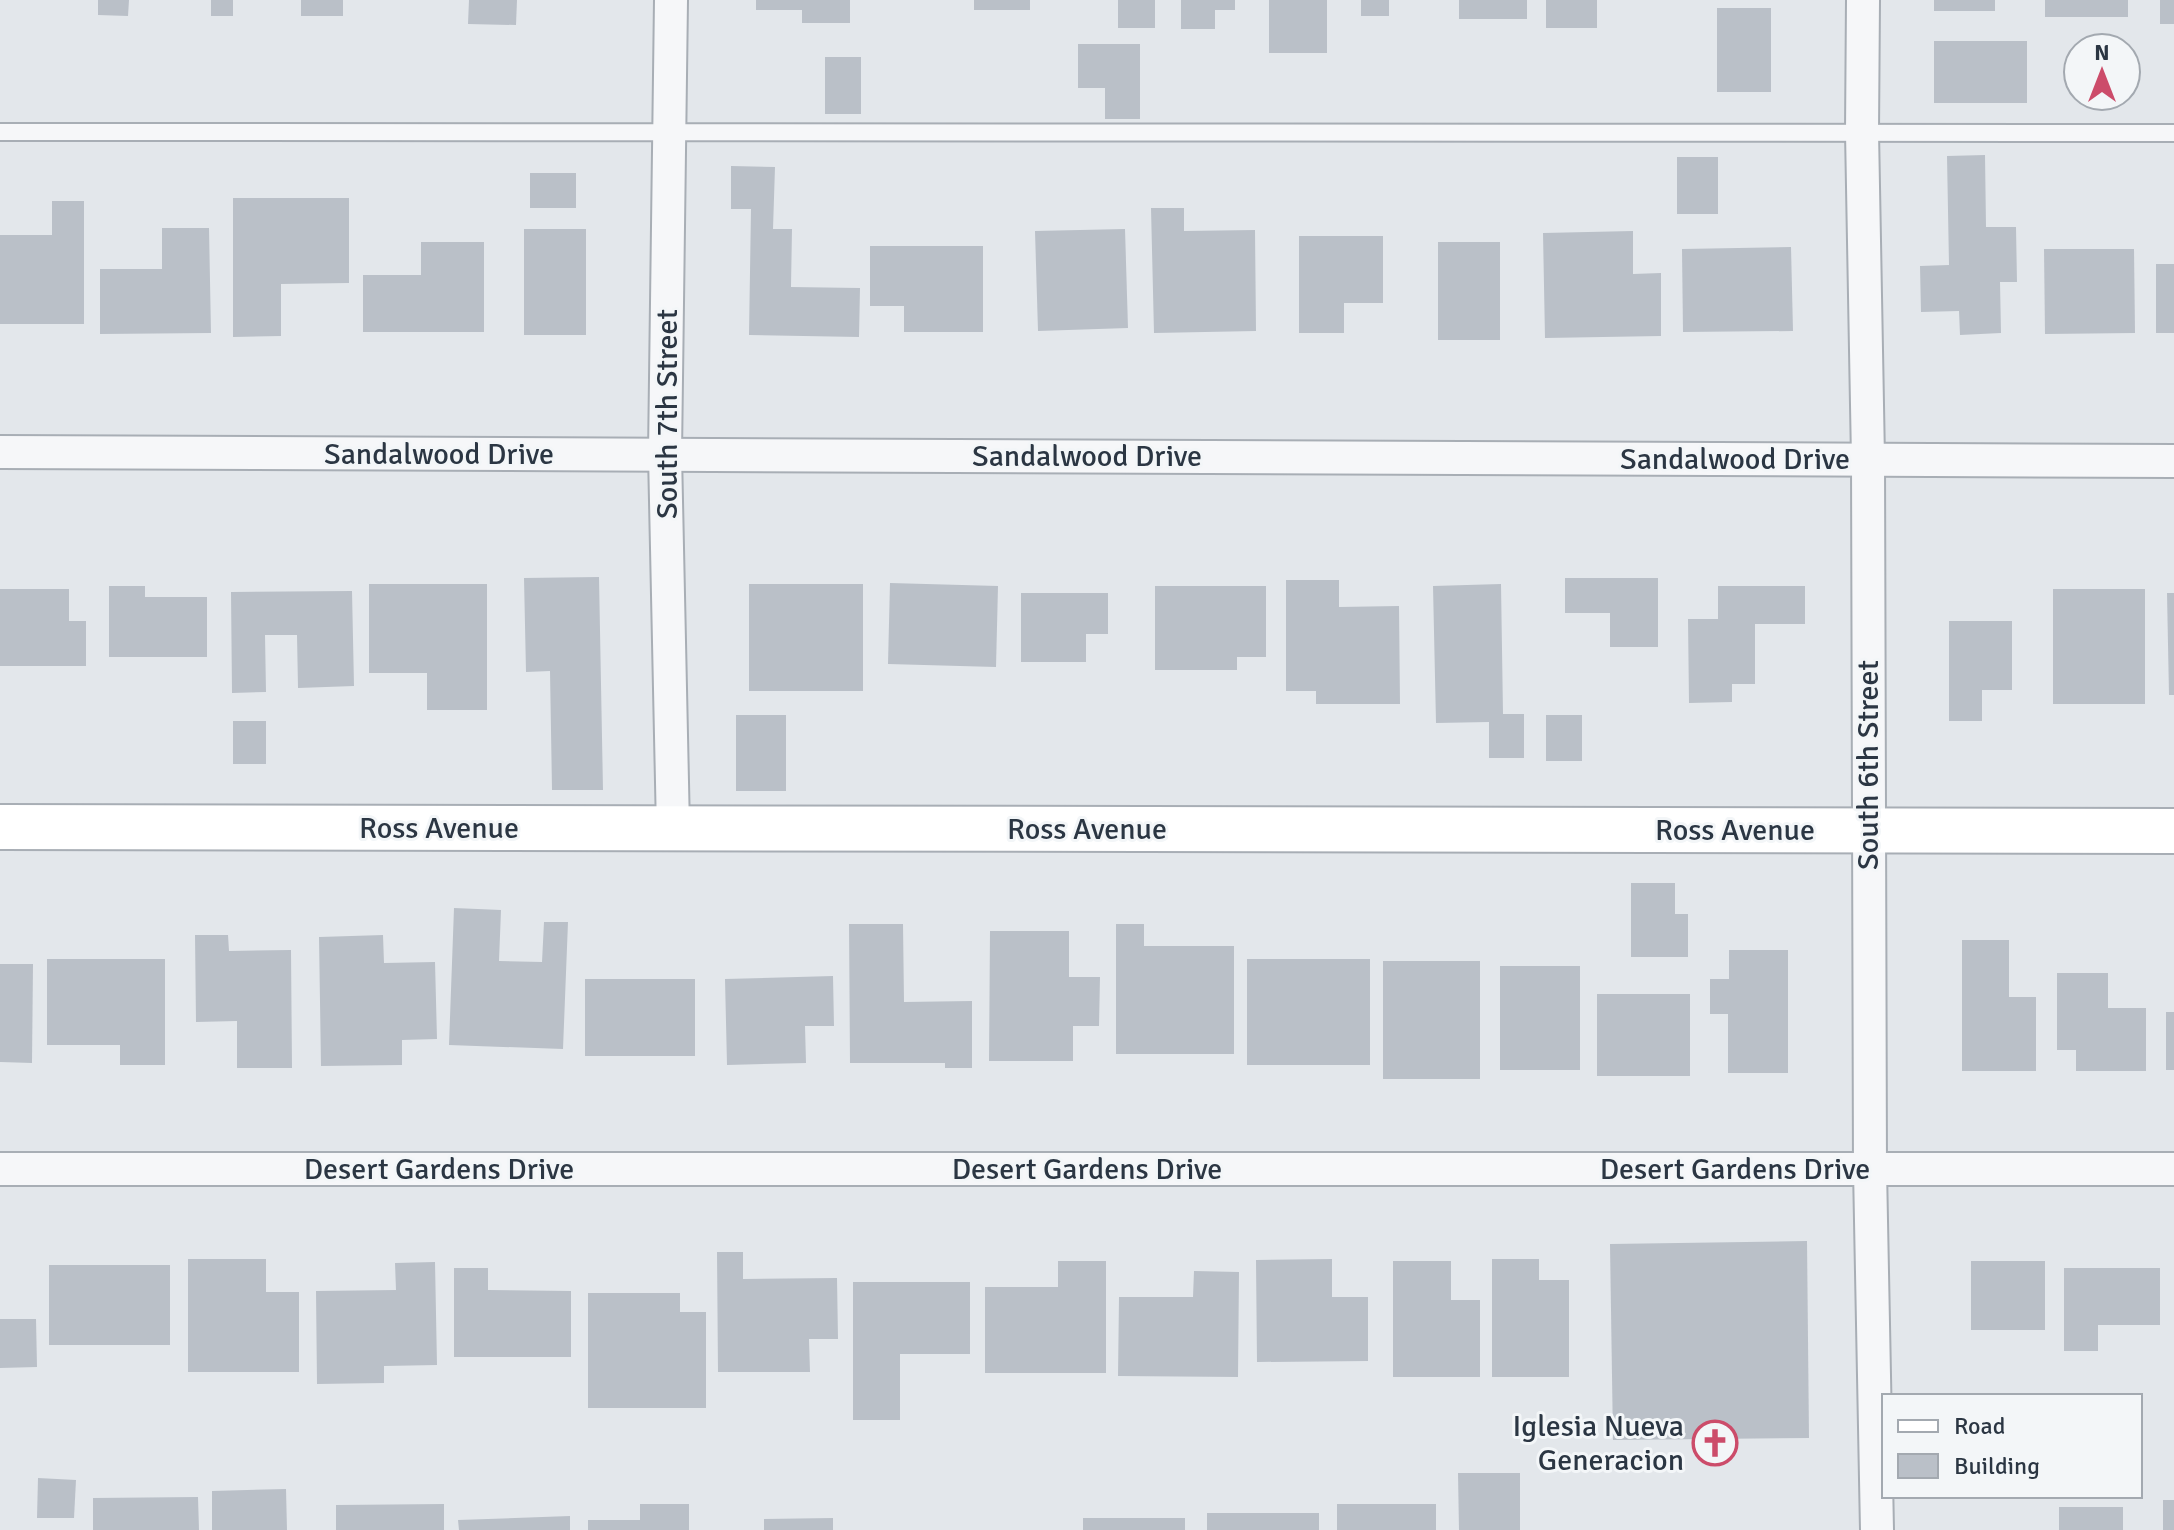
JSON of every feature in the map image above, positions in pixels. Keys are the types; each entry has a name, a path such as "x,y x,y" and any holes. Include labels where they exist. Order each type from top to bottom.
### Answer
{"street":[{"name":"South 7th Street","path":"671,0 665,454 673,829"},
{"name":"South 6th Street","path":"1863,0 1870,1169 1877,1530"},
{"name":"Sandalwood Drive","path":"0,452 2174,461"},
{"name":"Ross Avenue","path":"0,827 2174,831"},
{"name":"Desert Gardens Drive","path":"0,1169 2174,1169"}],"lane":[{"path":"0,132 2174,133"}],"building":[{"path":"98,0 129,0 128,16 98,15"},
{"path":"211,0 233,0 233,16 211,16"},
{"path":"301,0 343,0 343,16 301,16"},
{"path":"469,0 517,0 516,25 468,24"},
{"path":"756,0 850,0 850,23 802,23 802,10 756,10"},
{"path":"974,0 1030,0 1030,10 974,10"},
{"path":"1118,0 1155,0 1155,28 1118,28"},
{"path":"1181,0 1235,0 1235,10 1215,10 1215,29 1181,29"},
{"path":"1269,0 1327,0 1327,53 1269,53"},
{"path":"1361,0 1389,0 1389,16 1361,16"},
{"path":"1459,0 1527,0 1527,19 1459,19"},
{"path":"1546,0 1597,0 1597,28 1546,28"},
{"path":"1934,0 1995,0 1995,11 1934,11"},
{"path":"2045,0 2128,0 2128,17 2045,17"},
{"path":"2160,0 2174,0 2174,24 2160,24"},
{"path":"1717,8 1771,8 1771,92 1717,92"},
{"path":"1934,41 2027,41 2027,103 1934,103"},
{"path":"1078,44 1140,44 1140,119 1105,119 1105,88 1078,88"},
{"path":"825,57 861,57 861,114 825,114"},
{"path":"1985,155 1986,227 2016,227 2017,282 2000,282 2001,333 1960,335 1959,311 1921,312 1920,266 1949,265 1947,156"},
{"path":"1677,157 1718,157 1718,214 1677,214"},
{"path":"731,166 775,167 773,229 792,229 791,287 860,288 859,337 749,335 751,209 731,209"},
{"path":"530,173 576,173 576,208 530,208"},
{"path":"233,198 349,198 349,283 281,284 281,336 233,337"},
{"path":"52,201 84,201 84,324 0,324 0,235 52,235"},
{"path":"1151,208 1184,208 1184,231 1255,230 1256,331 1154,333"},
{"path":"162,228 209,228 211,333 100,334 100,269 162,269"},
{"path":"524,229 586,229 586,335 524,335"},
{"path":"1125,229 1128,328 1038,331 1035,231"},
{"path":"1633,231 1633,274 1661,273 1661,336 1545,338 1543,233"},
{"path":"1299,236 1383,236 1383,303 1344,303 1344,333 1299,333"},
{"path":"421,242 484,242 484,332 363,332 363,275 421,275"},
{"path":"1438,242 1500,242 1500,340 1438,340"},
{"path":"870,246 983,246 983,332 904,332 904,306 870,306"},
{"path":"1791,247 1793,331 1683,332 1682,249"},
{"path":"2044,249 2134,249 2135,333 2045,334"},
{"path":"2156,264 2174,264 2174,333 2156,333"},
{"path":"599,577 603,790 552,790 550,671 526,672 524,578"},
{"path":"1565,578 1658,578 1658,647 1610,647 1610,613 1565,613"},
{"path":"1286,580 1339,580 1339,607 1399,606 1400,704 1316,704 1316,691 1286,691"},
{"path":"890,583 998,586 996,667 888,664"},
{"path":"369,584 487,584 487,710 427,710 427,673 369,673"},
{"path":"749,584 863,584 863,691 749,691"},
{"path":"1501,584 1503,714 1524,714 1524,758 1489,758 1489,722 1436,723 1433,586"},
{"path":"109,586 145,586 145,597 207,597 207,657 109,657"},
{"path":"1155,586 1266,586 1266,657 1237,657 1237,670 1155,670"},
{"path":"1718,586 1805,586 1805,624 1755,624 1755,684 1732,684 1732,702 1689,703 1688,619 1718,619"},
{"path":"0,589 69,589 69,621 86,621 86,666 0,666"},
{"path":"2053,589 2145,589 2145,704 2053,704"},
{"path":"352,591 354,686 298,688 297,635 265,635 266,692 232,693 231,592"},
{"path":"1021,593 1108,593 1108,634 1086,634 1086,662 1021,662"},
{"path":"2167,593 2174,593 2174,695 2169,695"},
{"path":"1949,621 2012,621 2012,690 1982,690 1982,721 1949,721"},
{"path":"736,715 786,715 786,791 736,791"},
{"path":"1546,715 1582,715 1582,761 1546,761"},
{"path":"233,721 266,721 266,764 233,764"},
{"path":"1631,883 1675,883 1675,914 1688,914 1688,957 1631,957"},
{"path":"454,908 501,910 499,961 542,962 544,922 568,922 563,1049 449,1045"},
{"path":"849,924 903,924 904,1002 972,1001 972,1068 945,1068 945,1063 850,1063"},
{"path":"1116,924 1144,924 1144,946 1234,946 1234,1054 1116,1054"},
{"path":"990,931 1069,931 1069,977 1100,977 1099,1026 1073,1026 1073,1061 989,1061"},
{"path":"195,935 228,935 229,951 291,950 292,1068 237,1068 237,1021 196,1022"},
{"path":"383,935 384,963 435,962 437,1039 402,1040 402,1065 321,1066 319,937"},
{"path":"1962,940 2009,940 2009,997 2036,997 2036,1071 1962,1071"},
{"path":"1729,950 1788,950 1788,1073 1728,1073 1728,1014 1710,1014 1710,979 1729,979"},
{"path":"47,959 165,959 165,1065 120,1065 120,1045 47,1045"},
{"path":"1247,959 1370,959 1370,1065 1247,1065"},
{"path":"1383,961 1480,961 1480,1079 1383,1079"},
{"path":"0,964 33,964 32,1063 0,1062"},
{"path":"1500,966 1580,966 1580,1070 1500,1070"},
{"path":"2057,973 2108,973 2108,1008 2146,1008 2146,1071 2076,1071 2076,1050 2057,1050"},
{"path":"833,976 834,1026 805,1026 806,1063 727,1065 725,979"},
{"path":"585,979 695,979 695,1056 585,1056"},
{"path":"1597,994 1690,994 1690,1076 1597,1076"},
{"path":"2166,1012 2174,1012 2174,1070 2166,1070"},
{"path":"1807,1241 1809,1438 1613,1440 1610,1244"},
{"path":"717,1252 743,1252 743,1279 837,1278 838,1339 809,1339 810,1372 718,1372"},
{"path":"188,1259 266,1259 266,1292 299,1292 299,1372 188,1372"},
{"path":"1332,1259 1332,1297 1368,1297 1368,1361 1257,1362 1256,1260"},
{"path":"1492,1259 1539,1259 1539,1280 1569,1280 1569,1377 1492,1377"},
{"path":"1058,1261 1106,1261 1106,1373 985,1373 985,1287 1058,1287"},
{"path":"1393,1261 1451,1261 1451,1300 1480,1300 1480,1377 1393,1377"},
{"path":"1971,1261 2045,1261 2045,1330 1971,1330"},
{"path":"435,1262 437,1365 384,1366 384,1383 317,1384 316,1291 396,1290 395,1263"},
{"path":"49,1265 170,1265 170,1345 49,1345"},
{"path":"454,1268 488,1268 488,1290 571,1291 571,1357 454,1357"},
{"path":"2064,1268 2160,1268 2160,1325 2098,1325 2098,1351 2064,1351"},
{"path":"1194,1271 1239,1272 1238,1377 1118,1376 1119,1297 1193,1297"},
{"path":"853,1282 970,1282 970,1354 900,1354 900,1420 853,1420"},
{"path":"588,1293 680,1293 680,1312 706,1312 706,1408 588,1408"},
{"path":"0,1319 36,1319 37,1367 0,1368"},
{"path":"1458,1473 1520,1473 1520,1530 1459,1530"},
{"path":"38,1478 76,1480 74,1518 37,1518"},
{"path":"286,1489 287,1530 212,1530 212,1491"},
{"path":"198,1497 199,1530 93,1530 93,1498"},
{"path":"2163,1500 2174,1500 2174,1530 2163,1530"},
{"path":"444,1504 444,1530 336,1530 336,1505"},
{"path":"640,1504 689,1504 689,1530 588,1530 588,1520 640,1520"},
{"path":"1337,1504 1436,1504 1436,1530 1337,1530"},
{"path":"2059,1507 2123,1507 2123,1530 2059,1530"},
{"path":"1207,1513 1319,1513 1319,1530 1207,1530"},
{"path":"570,1516 570,1530 459,1530 458,1520"},
{"path":"833,1518 833,1530 764,1530 764,1519"},
{"path":"1083,1518 1185,1518 1185,1530 1083,1530"}],"place":[{"name":"Iglesia Nueva Generacion","path":"1715,1443"}]}
